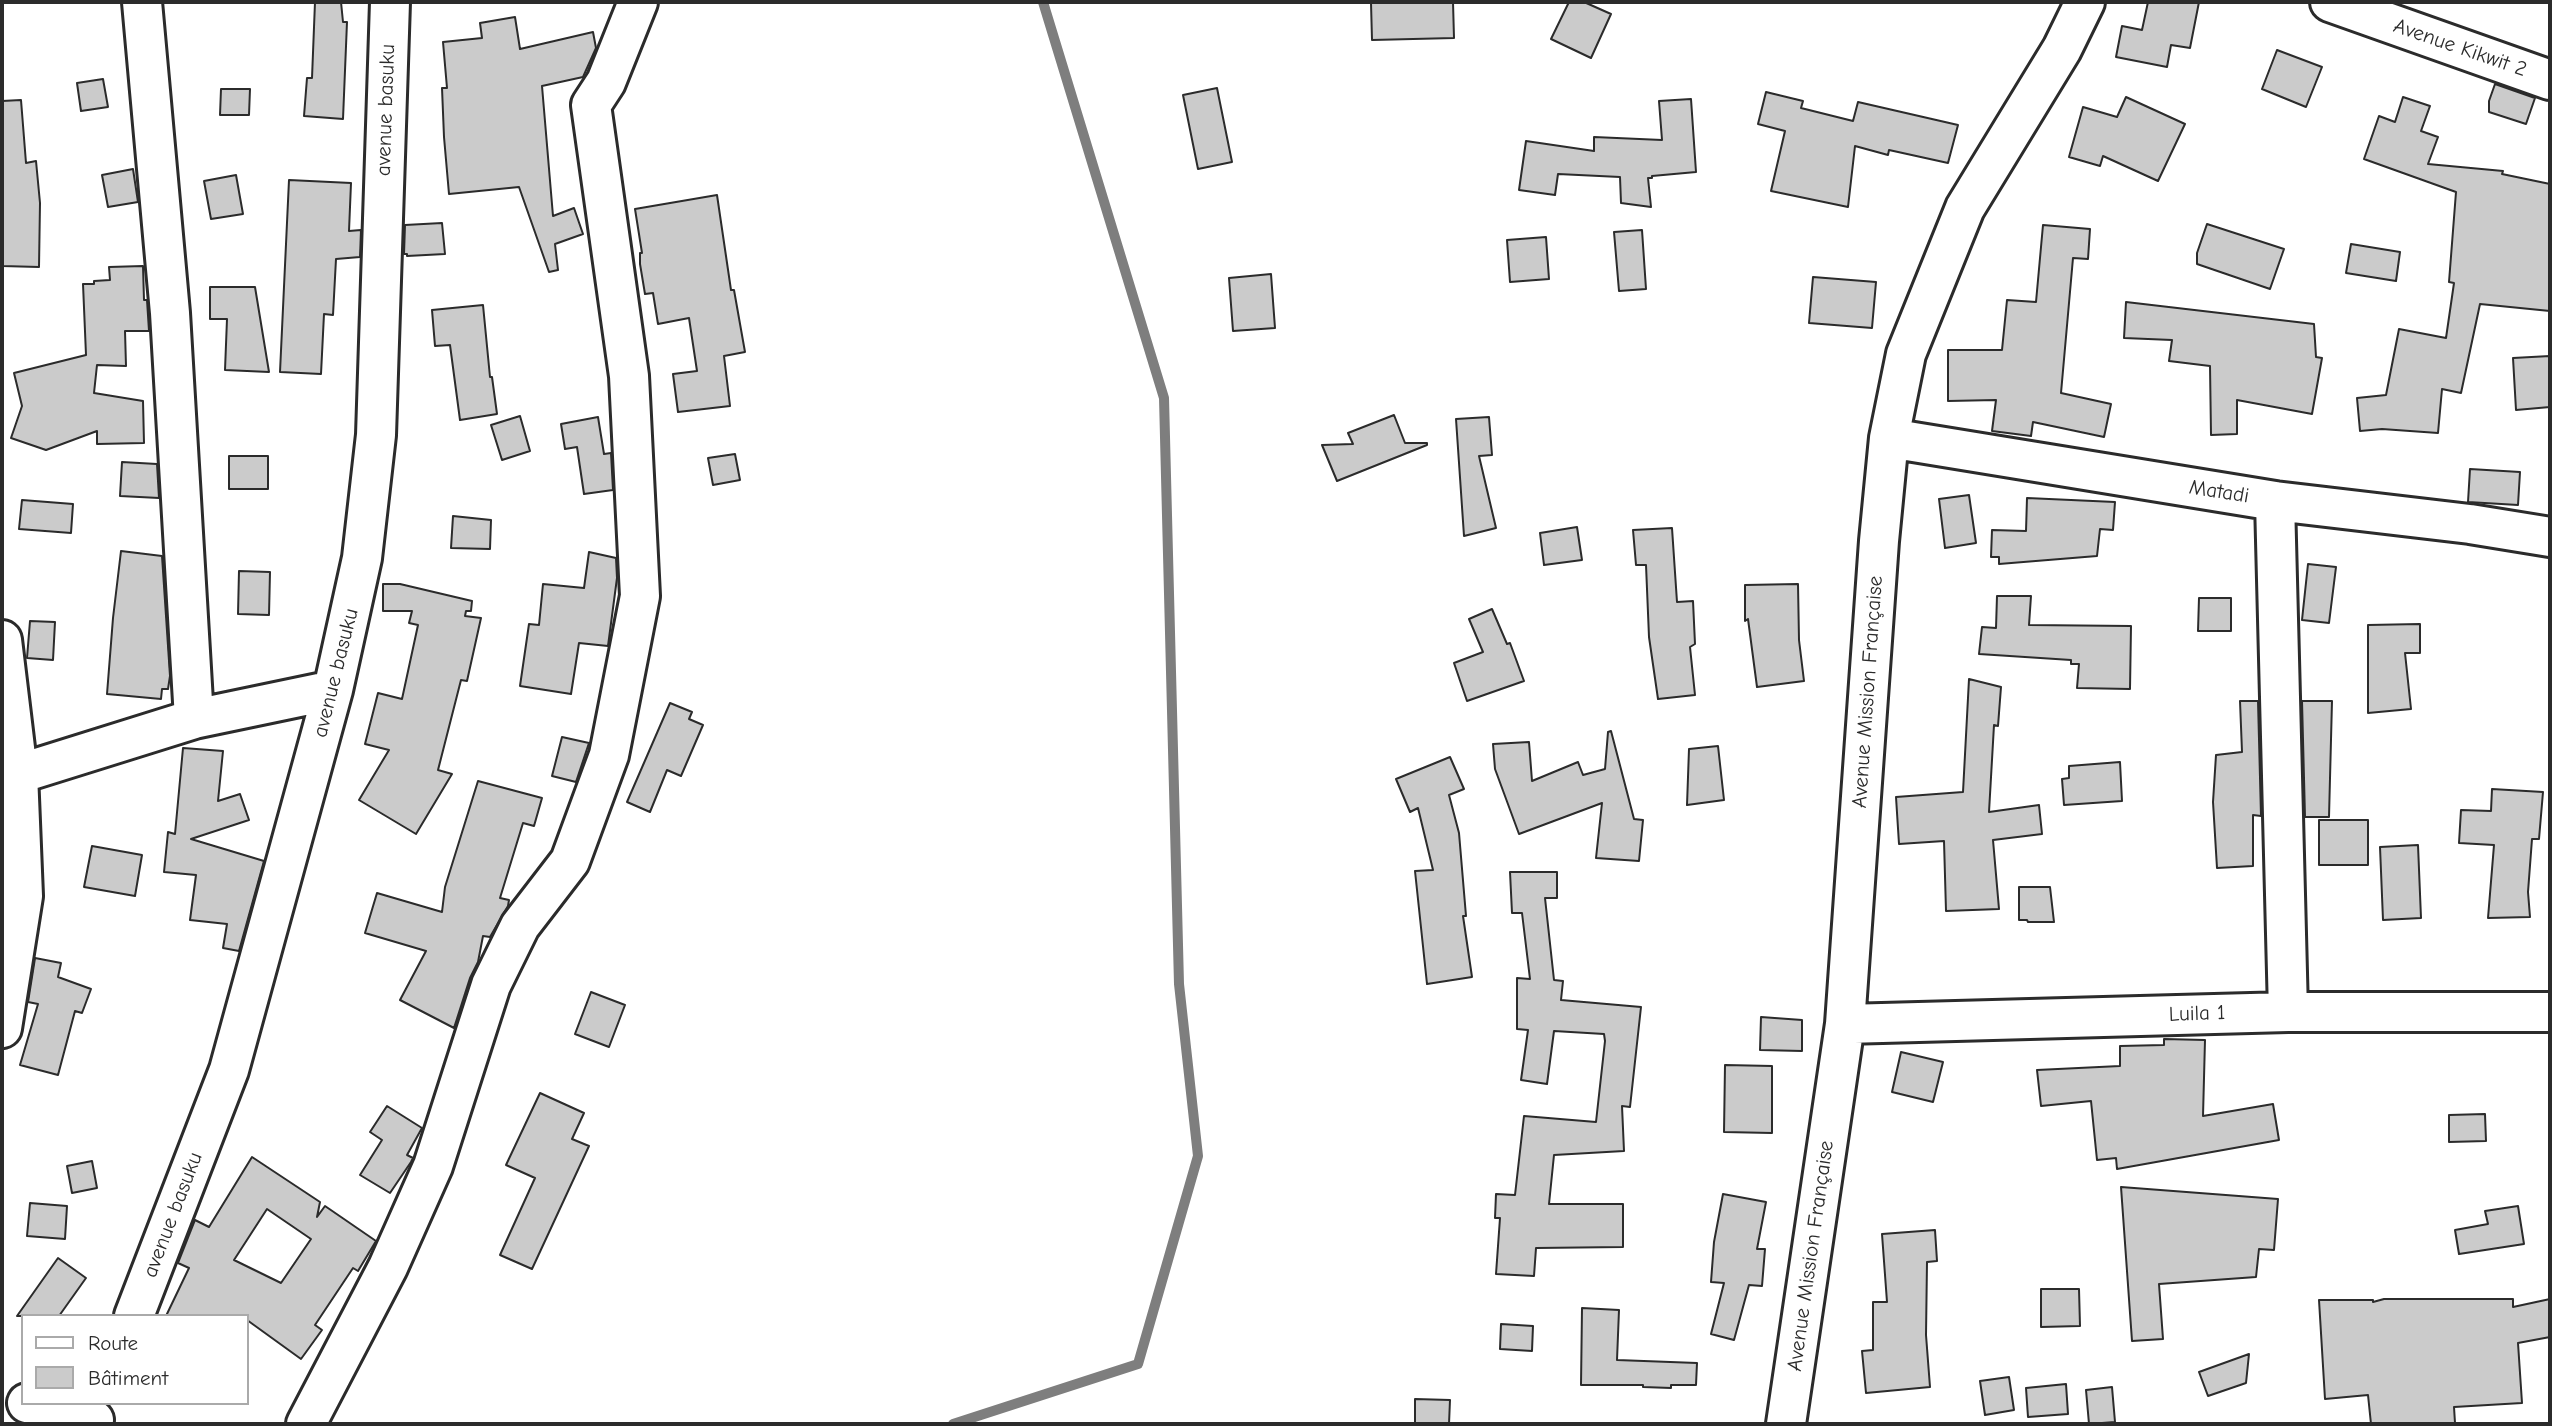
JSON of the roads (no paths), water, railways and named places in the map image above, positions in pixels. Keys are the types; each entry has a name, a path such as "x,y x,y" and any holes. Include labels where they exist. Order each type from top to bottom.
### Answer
{"street":[{"path":"142,2 170,313 194,719"},
{"name":"avenue basuku","path":"135,1314 229,1069 333,690 362,558 376,435 390,2"},
{"path":"306,1424 388,1267 433,1166 491,985 520,926 570,861 608,755 639,596 629,376 591,105 606,82 638,2"},
{"name":"Avenue Mission Française","path":"1787,1424 1845,1024 1877,568 1889,438 1906,354 1965,208 2062,50 2085,2"},
{"name":"Avenue Kikwit 2","path":"2330,2 2550,80"},
{"name":"Matadi","path":"1889,438 2275,500 2470,523 2550,537"},
{"path":"2275,500 2288,1012"},
{"path":"2,640 10,776 23,896 2,1028"},
{"path":"10,776 194,719 333,690"},
{"name":"Luila 1","path":"1845,1024 2288,1012 2550,1012"},
{"path":"2,1397 21,1402"},
{"path":"36,1405 95,1416"}],"waterway":[{"path":"953,1424 1138,1364 1198,1156 1179,984 1164,398 1043,2"}]}
